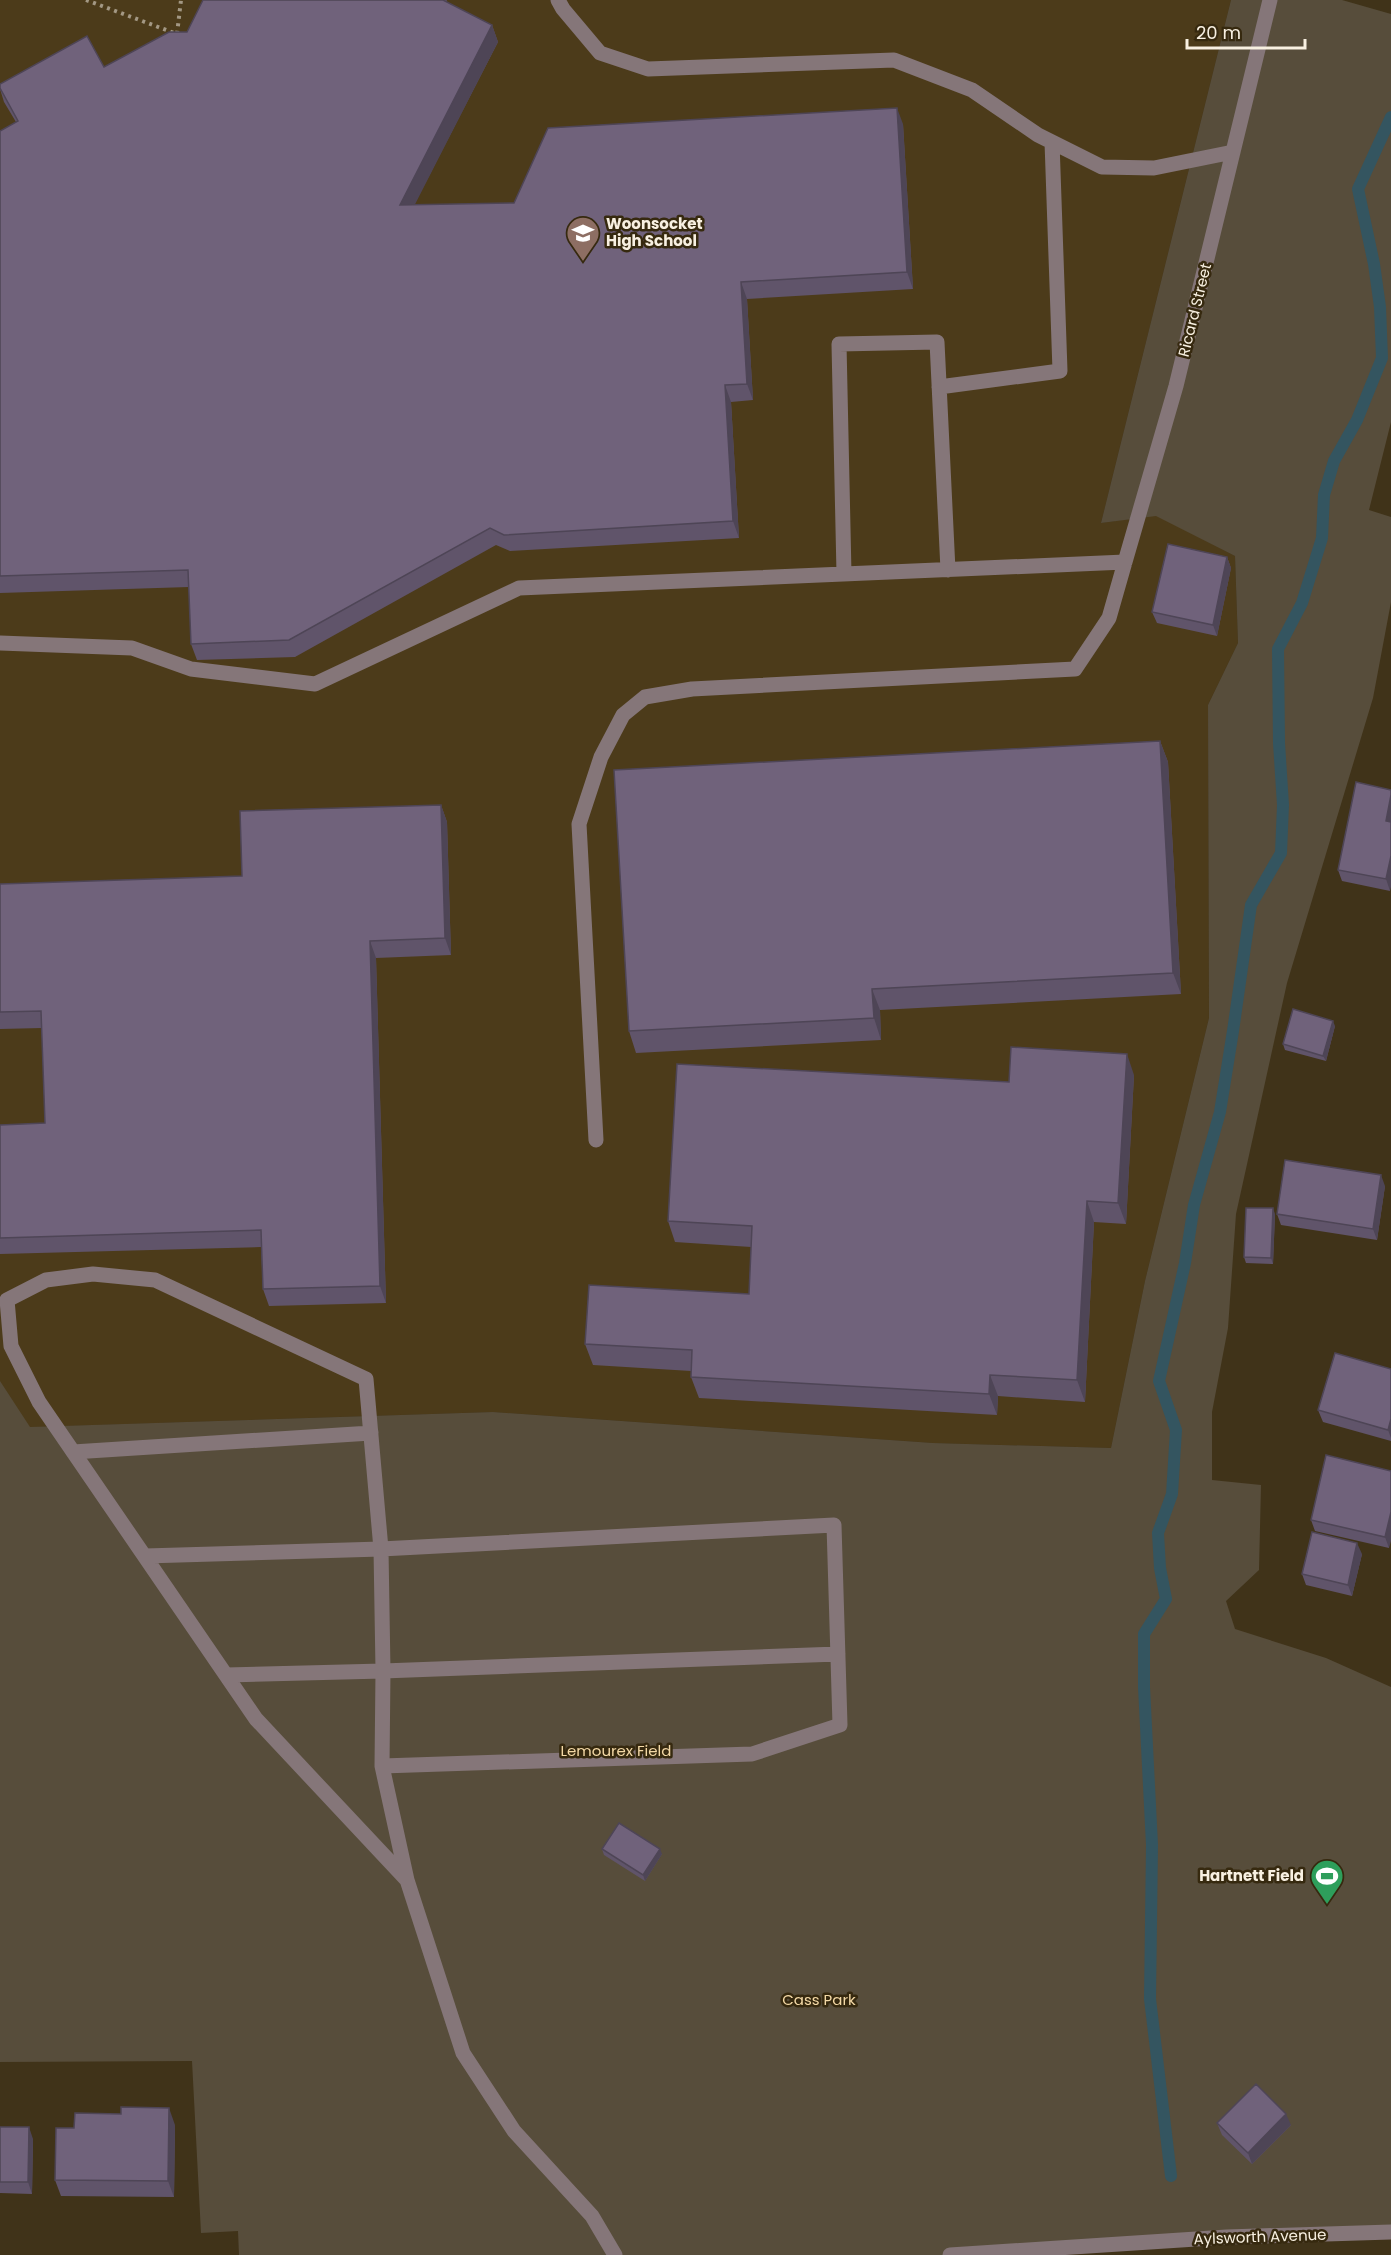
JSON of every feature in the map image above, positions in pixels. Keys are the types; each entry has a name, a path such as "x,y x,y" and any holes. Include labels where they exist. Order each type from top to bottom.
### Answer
{"street":[{"path":"558,0 562,9 600,53 648,69 894,60 972,90 1038,135 1102,166 1154,168 1233,152"},
{"name":"Ricard Street","path":"596,1140 579,824 601,757 623,715 645,697 692,689 1075,669 1109,618 1176,386 1270,0"},
{"path":"939,387 1060,371 1052,142"},
{"path":"844,574 839,344 937,342 948,570"},
{"path":"0,643 132,648 191,669 315,684 519,588 1125,562"},
{"path":"407,1880 256,1719 39,1402 11,1346 7,1300 46,1280 93,1274 155,1280 366,1379 381,1549 382,1766 407,1880 464,2053 514,2131 592,2216 615,2255"},
{"path":"73,1452 371,1434"},
{"path":"146,1556 381,1549 834,1525 840,1725 752,1754 382,1766"},
{"path":"226,1675 838,1654"},
{"name":"Aylsworth Avenue","path":"950,2255 1135,2249 1227,2237 1391,2232"}],"path":[{"path":"86,0 177,34 181,0"}],"shaded area":[{"path":"0,0 1231,0 1101,523 1156,515 1235,556 1238,643 1208,705 1209,1018 1145,1281 1111,1448 933,1443 493,1412 6,1428 0,1416"}],"green space":[{"name":"Lemourex Field","path":"1231,0 1342,0 1391,14 1391,422 1369,510 1391,517 1391,602 1373,698 1287,983 1236,1214 1228,1328 1212,1412 1212,1480 1261,1485 1259,1570 1226,1601 1235,1629 1326,1658 1391,1687 1391,2234 1031,2255 239,2255 238,2231 201,2233 192,2061 0,2062 0,1381 30,1427 493,1412 933,1443 1111,1448 1145,1281 1209,1018 1208,705 1238,643 1235,556 1156,516 1101,523"}],"building":[{"name":"Woonsocket High School","path":"203,0 443,0 492,25 400,205 514,203 548,128 897,108 907,272 741,282 747,384 725,385 733,521 504,535 490,528 289,640 191,644 188,570 0,576 0,131 18,121 0,84 87,36 104,67 169,32 187,32"},
{"path":"1168,544 1227,557 1213,625 1152,612"},
{"path":"1160,741 1173,973 872,989 874,1018 629,1031 614,770"},
{"path":"1356,782 1391,790 1386,821 1391,822 1391,856 1386,879 1338,870"},
{"path":"441,805 445,938 370,941 380,1286 263,1289 261,1230 0,1238 0,1125 45,1123 41,1011 0,1012 0,884 242,876 240,811"},
{"path":"1293,1009 1333,1021 1323,1056 1283,1044"},
{"path":"1011,1047 1127,1054 1118,1203 1087,1201 1077,1380 990,1375 989,1394 691,1377 692,1350 585,1344 589,1285 749,1294 752,1226 668,1221 677,1064 1009,1082"},
{"path":"1285,1160 1381,1175 1373,1229 1277,1214"},
{"path":"1246,1208 1273,1208 1271,1258 1244,1257"},
{"path":"1335,1353 1391,1369 1391,1419 1388,1430 1318,1410"},
{"path":"1326,1455 1391,1471 1391,1512 1385,1537 1311,1520"},
{"path":"1312,1532 1357,1543 1348,1585 1302,1574"},
{"path":"619,1823 660,1849 643,1875 602,1849"},
{"path":"1256,2084 1286,2114 1248,2153 1217,2123"},
{"path":"121,2107 169,2108 168,2181 55,2180 56,2128 74,2128 75,2113 121,2114"},
{"path":"0,2127 29,2127 28,2182 0,2182"}],"waterway":[{"path":"1171,2176 1150,1999 1152,1845 1144,1687 1144,1634 1166,1599 1160,1568 1158,1533 1172,1494 1176,1430 1159,1381 1185,1263 1194,1205 1220,1112 1251,905 1281,853 1283,805 1279,743 1278,649 1302,603 1322,538 1324,495 1334,461 1357,420 1382,358 1380,307 1374,264 1358,189 1391,117"}],"place":[{"name":"Woonsocket High School","path":"583,262"},
{"name":"Hartnett Field","path":"1327,1905"}],"park label":[{"name":"Cass Park","path":"819,2000"}]}
